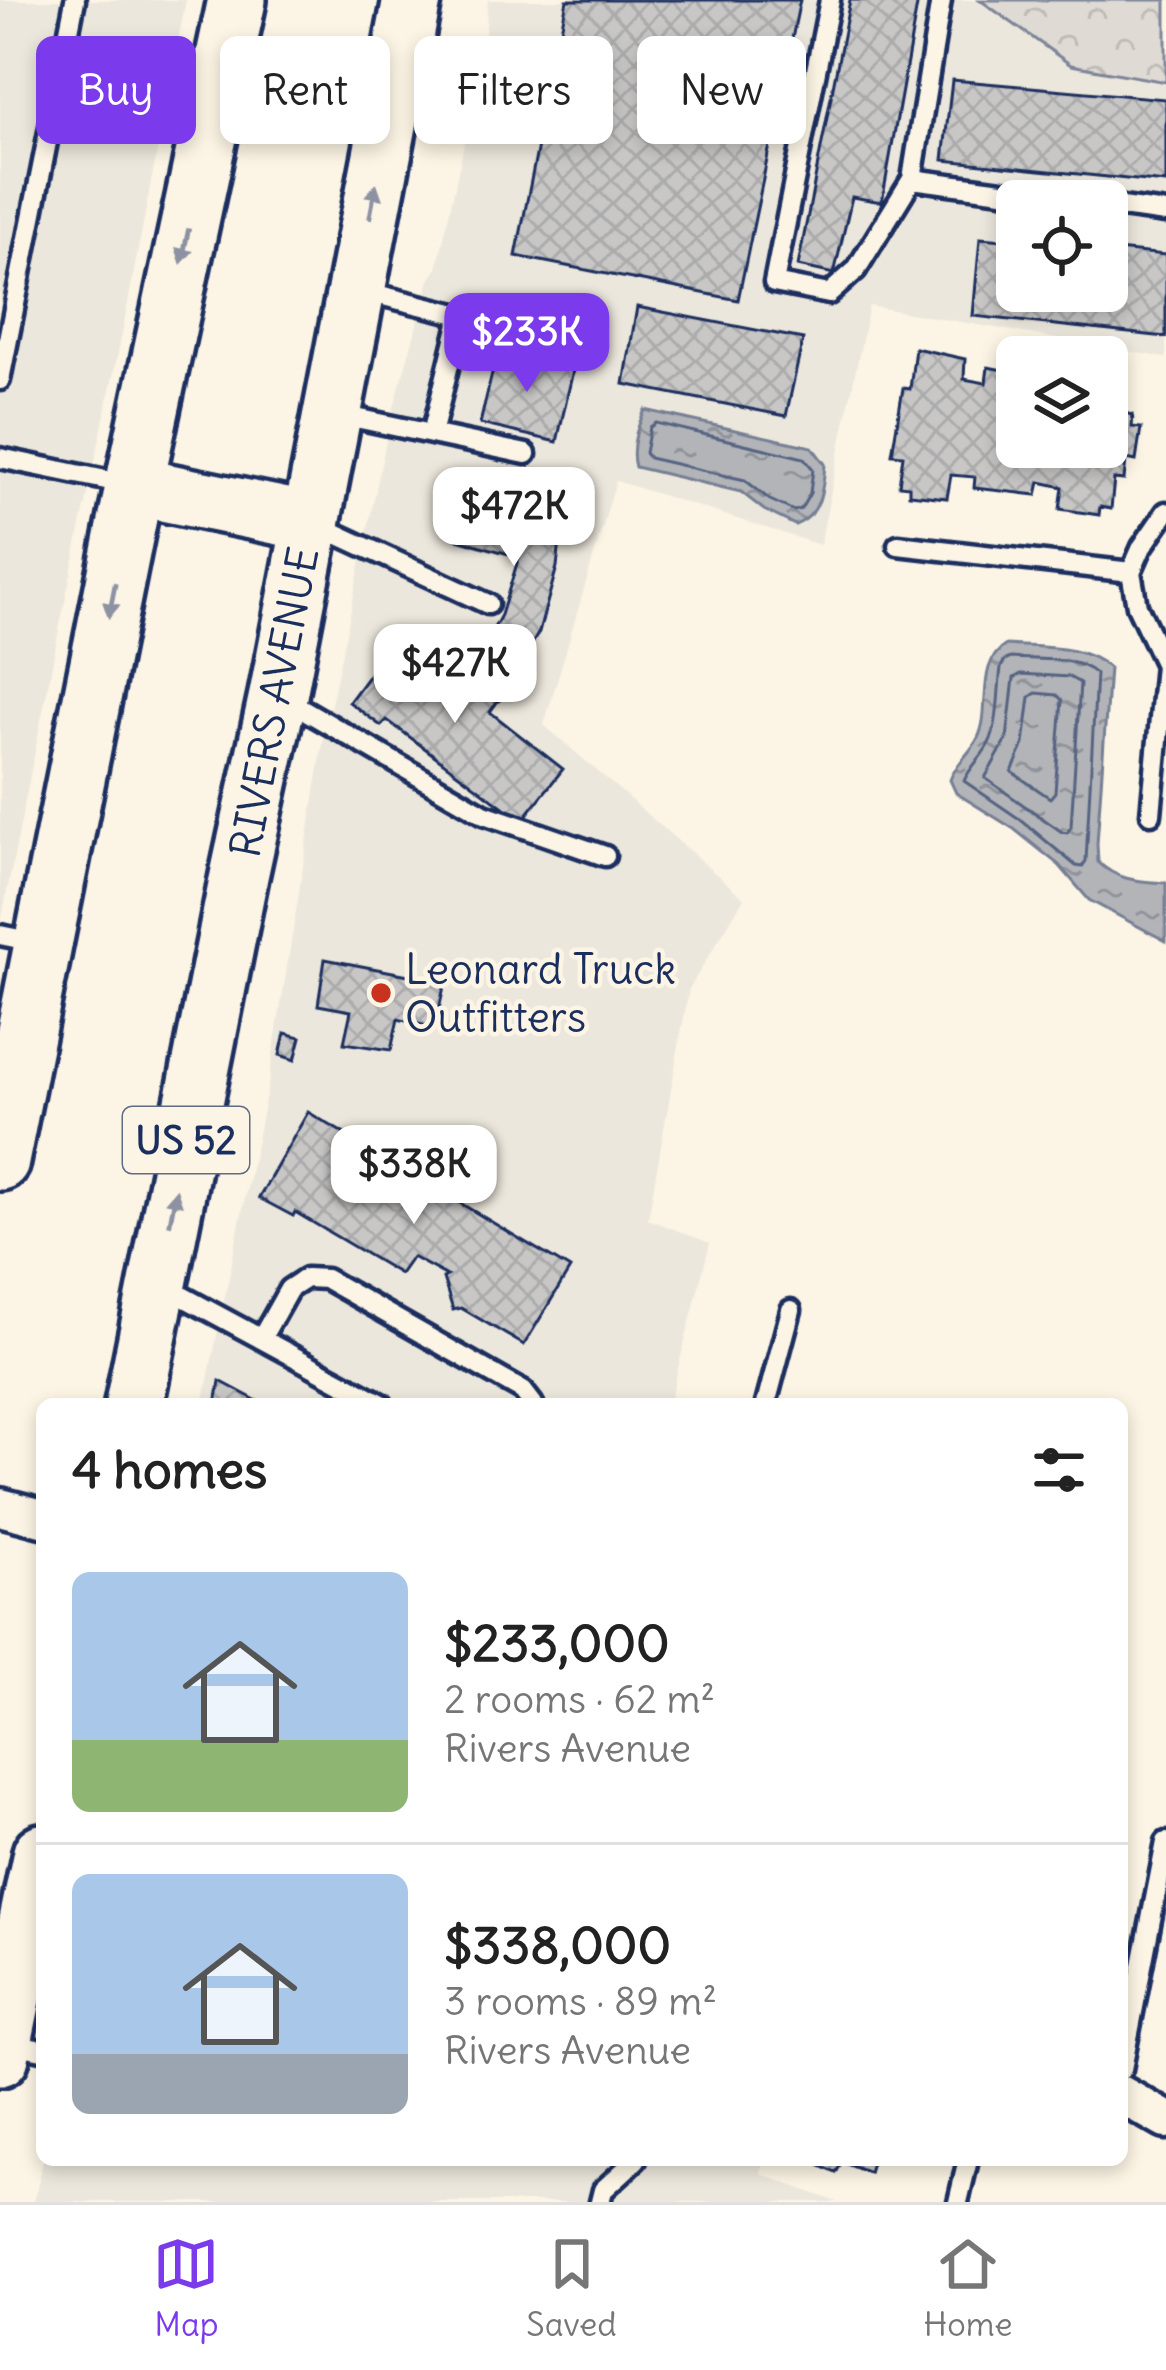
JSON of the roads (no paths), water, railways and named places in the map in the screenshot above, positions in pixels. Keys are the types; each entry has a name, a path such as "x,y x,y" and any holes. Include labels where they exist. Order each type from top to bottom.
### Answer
{"main road":[{"path":"0,1161 22,939 134,485 237,0"},
{"name":"RIVERS AVENUE","path":"135,1398 412,0"},
{"path":"134,485 310,522"},
{"path":"15,2050 36,1897"}],"street":[{"path":"0,1507 36,1516"},
{"path":"1128,2099 1166,2120"}],"lane":[{"path":"0,380 75,0"},
{"path":"830,0 774,283 830,294 856,269 912,179 941,0"},
{"path":"912,179 996,190"},
{"path":"1128,208 1166,213"},
{"path":"355,290 460,314 432,434"},
{"path":"331,412 526,454"},
{"path":"0,458 134,485"},
{"path":"1150,814 1166,665 1137,606 1131,572 1166,512"},
{"path":"310,522 488,604"},
{"path":"898,545 1131,572"},
{"path":"278,695 484,814 605,856"},
{"path":"261,1339 289,1289 306,1278 326,1279 524,1390 529,1398"},
{"path":"158,1283 371,1398"},
{"path":"768,1398 791,1310"},
{"path":"1128,2037 1166,1842"},
{"path":"600,2202 603,2190 629,2166"},
{"path":"958,2202 967,2166"}],"water":[{"path":"645,410 812,447 825,464 815,508 795,525 741,492 635,467 635,438"},
{"path":"1006,645 1074,651 1109,668 1098,862 1121,876 1166,883 1166,941 1089,900 1059,865 1014,829 956,793 950,780 978,738 987,675 996,653"}],"place":[{"name":"Leonard Truck Outfitters","path":"381,993"}]}
